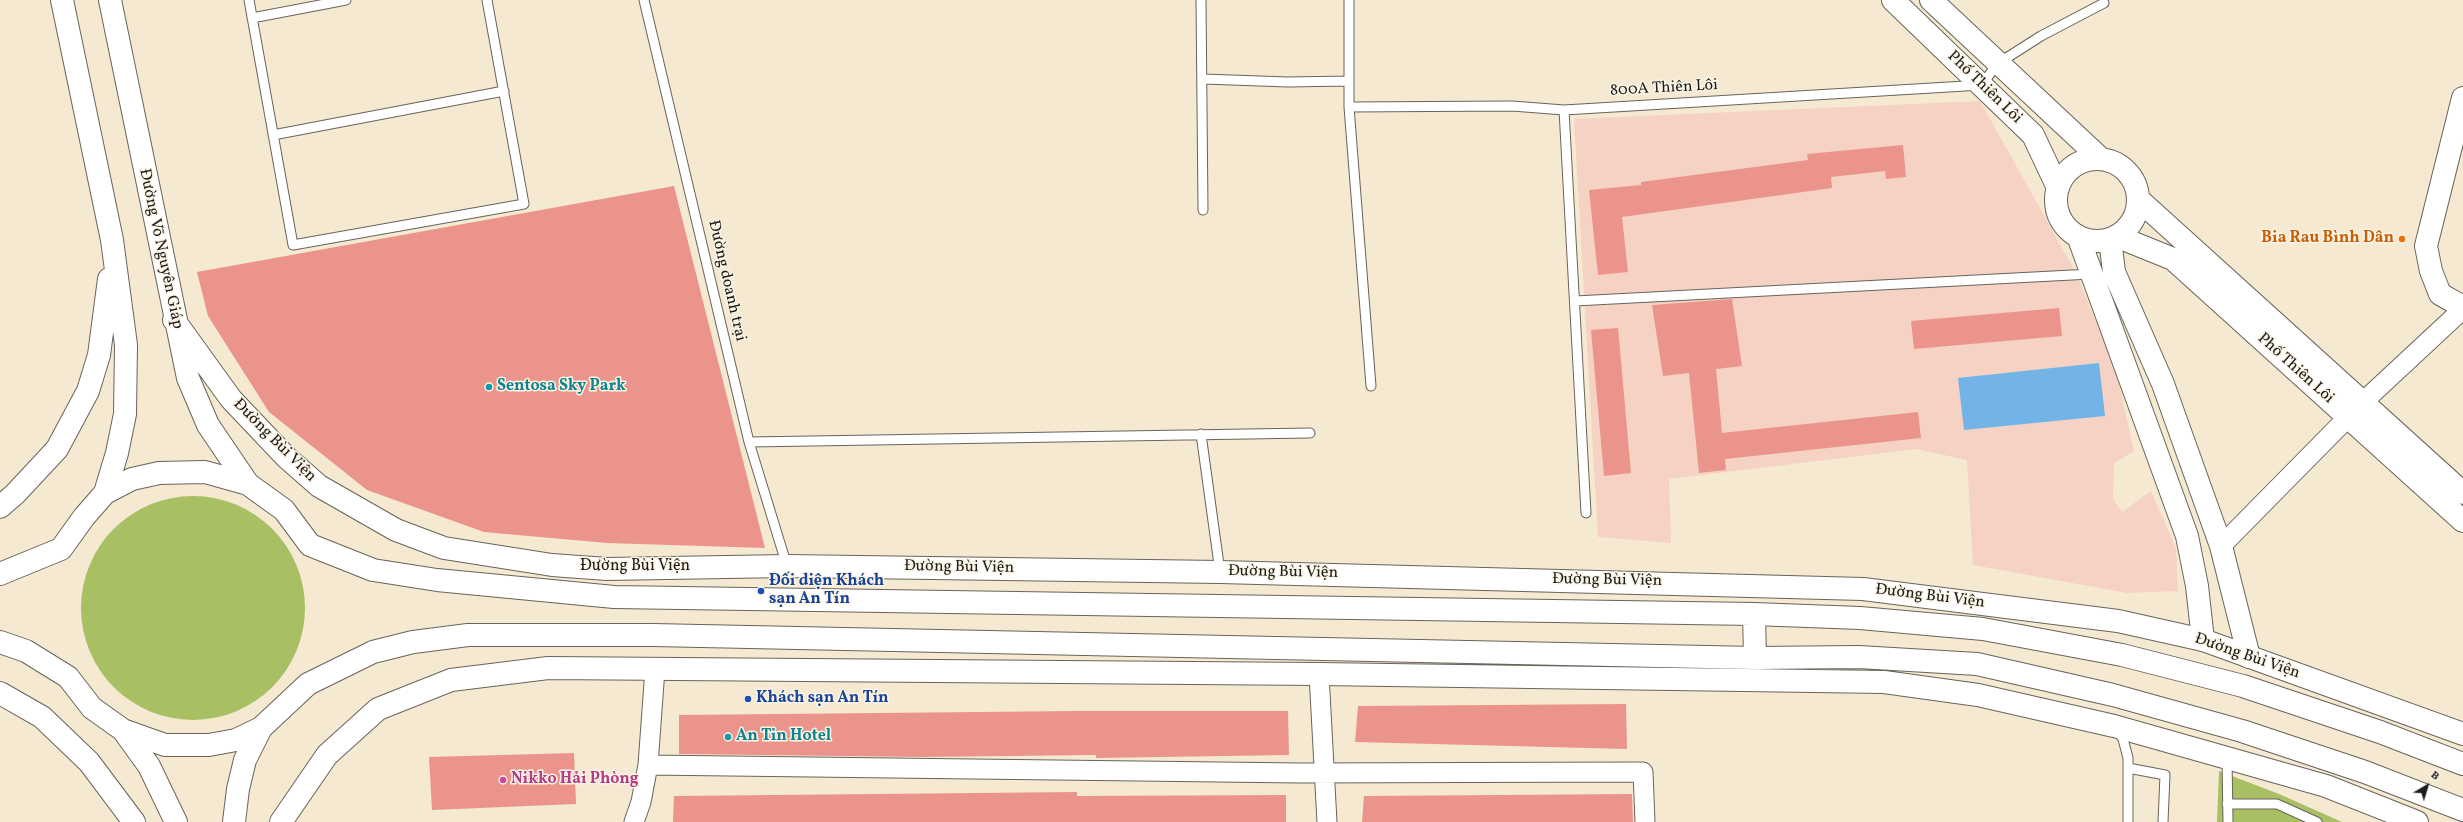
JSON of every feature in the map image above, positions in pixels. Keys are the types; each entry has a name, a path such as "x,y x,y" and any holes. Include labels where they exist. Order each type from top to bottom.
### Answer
{"main road":[{"path":"62,0 112,240 126,345 125,414 117,453 105,493"},
{"name":"Đường Võ Nguyên Giáp","path":"110,0 174,320 188,378 208,425 248,484"},
{"name":"Phố Thiên Lôi","path":"1893,0 2033,135 2058,188"},
{"name":"Phố Thiên Lôi","path":"1931,0 1997,64 2102,159"},
{"path":"2463,98 2426,246 2431,271 2440,294 2463,308"},
{"path":"2102,159 2113,162 2131,177 2138,199 2132,221 2113,237 2088,240 2078,236 2067,228 2059,216 2056,202 2058,188 2067,172 2074,166 2083,161 2102,159"},
{"name":"Phố Thiên Lôi","path":"2138,199 2181,253 2356,410 2463,520"},
{"path":"2078,236 2187,536 2197,586 2203,640"},
{"path":"2113,237 2114,272 2163,384 2221,546 2249,657"},
{"name":"Phố Thiên Lôi","path":"2113,237 2181,253"},
{"path":"0,507 15,494 57,449 88,391 98,355 106,305 112,240"},
{"name":"Đường Bùi Viện","path":"174,320 231,399 258,429 319,486 355,508 396,530 444,548 552,565 607,569 787,566 1220,572 1863,589 2118,621 2203,640 2463,734"},
{"name":"Phố Thiên Lôi","path":"2356,410 2463,493"},
{"path":"0,574 62,549 84,517 105,493 132,480 159,473 204,472 248,484"},
{"name":"Đường Bùi Viện","path":"248,484 284,510 310,545 373,570 496,587 614,597 1754,614 1860,618 1983,629 2122,654 2243,686 2380,732 2463,764"},
{"path":"607,569 614,597"},
{"path":"1754,614 1755,658"},
{"path":"234,822 238,790 245,760 262,728 308,684 373,652 420,642 468,635 653,635 1755,658 1859,657 1977,664 2113,695 2264,738 2365,772 2463,810"},
{"path":"653,635 655,669"},
{"path":"0,642 26,651 68,677 92,708 123,730 165,745 209,745 236,740 262,728"},
{"path":"1318,649 1319,674"},
{"path":"280,822 327,755 356,727 384,707 451,680 548,668 1319,674 1884,682 1978,695 2114,726 2326,786 2417,822"},
{"path":"0,693 42,717 89,762 134,822"},
{"path":"2113,695 2114,726"},
{"path":"123,730 149,766 176,822"}],"street":[{"path":"2221,546 2356,410 2463,308"},
{"path":"634,822 641,802 648,765 655,669"},
{"path":"1319,674 1327,822"},
{"path":"648,765 1325,773 1643,772 1645,822"}],"lane":[{"path":"249,0 292,245 524,204 487,0"},
{"path":"252,18 346,0"},
{"name":"Đường doanh trại","path":"644,0 749,442 787,566"},
{"path":"1201,0 1203,79 1203,210"},
{"path":"1349,0 1349,107 1372,386"},
{"path":"1982,85 1997,64 2041,36 2104,3"},
{"path":"1203,79 1288,82 1349,81"},
{"name":"800A Thiên Lôi","path":"1349,107 1512,106 1564,110 1982,85"},
{"path":"273,135 504,91"},
{"path":"1564,110 1586,513"},
{"path":"1575,301 2092,274"},
{"path":"749,442 1310,433"},
{"path":"1201,434 1220,572"},
{"path":"2114,726 2123,739 2128,768 2128,822"},
{"path":"2227,757 2228,822"},
{"path":"2128,768 2165,775 2163,822"},
{"path":"2227,804 2277,804 2317,822"}],"shaded area":[{"path":"1980,101 2075,271 2116,370 2134,451 2114,463 2113,499 2122,512 2151,491 2176,548 2178,591 2127,593 1973,565 1967,460 1916,449 1669,479 1671,543 1598,537 1574,119"}],"green space":[{"path":"193,496 215,498 246,509 272,529 292,555 303,586 305,608 303,630 292,661 272,687 246,707 215,718 193,720 171,718 140,707 114,687 94,661 83,630 81,608 83,586 94,555 114,529 140,509 171,498"},
{"path":"2219,771 2279,794 2342,822 2217,822"}],"water":[{"path":"2099,363 2105,416 1964,430 1958,378"}],"building":[{"path":"1903,145 1906,177 1886,179 1885,171 1831,177 1832,188 1622,217 1628,272 1598,275 1589,190 1641,185 1641,182 1808,160 1807,154"},
{"name":"Sentosa Sky Park","path":"674,186 765,548 607,543 484,532 367,490 269,412 208,316 197,272"},
{"path":"1732,299 1742,366 1716,369 1722,433 1918,412 1921,438 1725,459 1726,470 1699,473 1689,373 1663,376 1652,305"},
{"path":"2059,308 2062,336 1914,349 1911,321"},
{"path":"1618,328 1631,473 1604,476 1591,330"},
{"path":"1626,704 1627,749 1355,742 1358,706"},
{"path":"1077,711 1288,711 1289,755 1096,758 1096,755 922,757 679,754 679,715"},
{"name":"Nikko Hải Phòng","path":"574,753 576,804 432,810 429,757"},
{"path":"1077,792 1077,796 1286,795 1286,822 673,822 674,796"},
{"path":"1632,794 1633,822 1362,822 1364,796"}],"place":[{"name":"Bia Rau Bình Dân","path":"2402,239"},
{"name":"Sentosa Sky Park","path":"489,387"},
{"name":"Đối diện Khách sạn An Tín","path":"761,591"},
{"name":"Khách sạn An Tín","path":"748,699"},
{"name":"An Tin Hotel","path":"728,737"},
{"name":"Nikko Hải Phòng","path":"503,780"}]}
